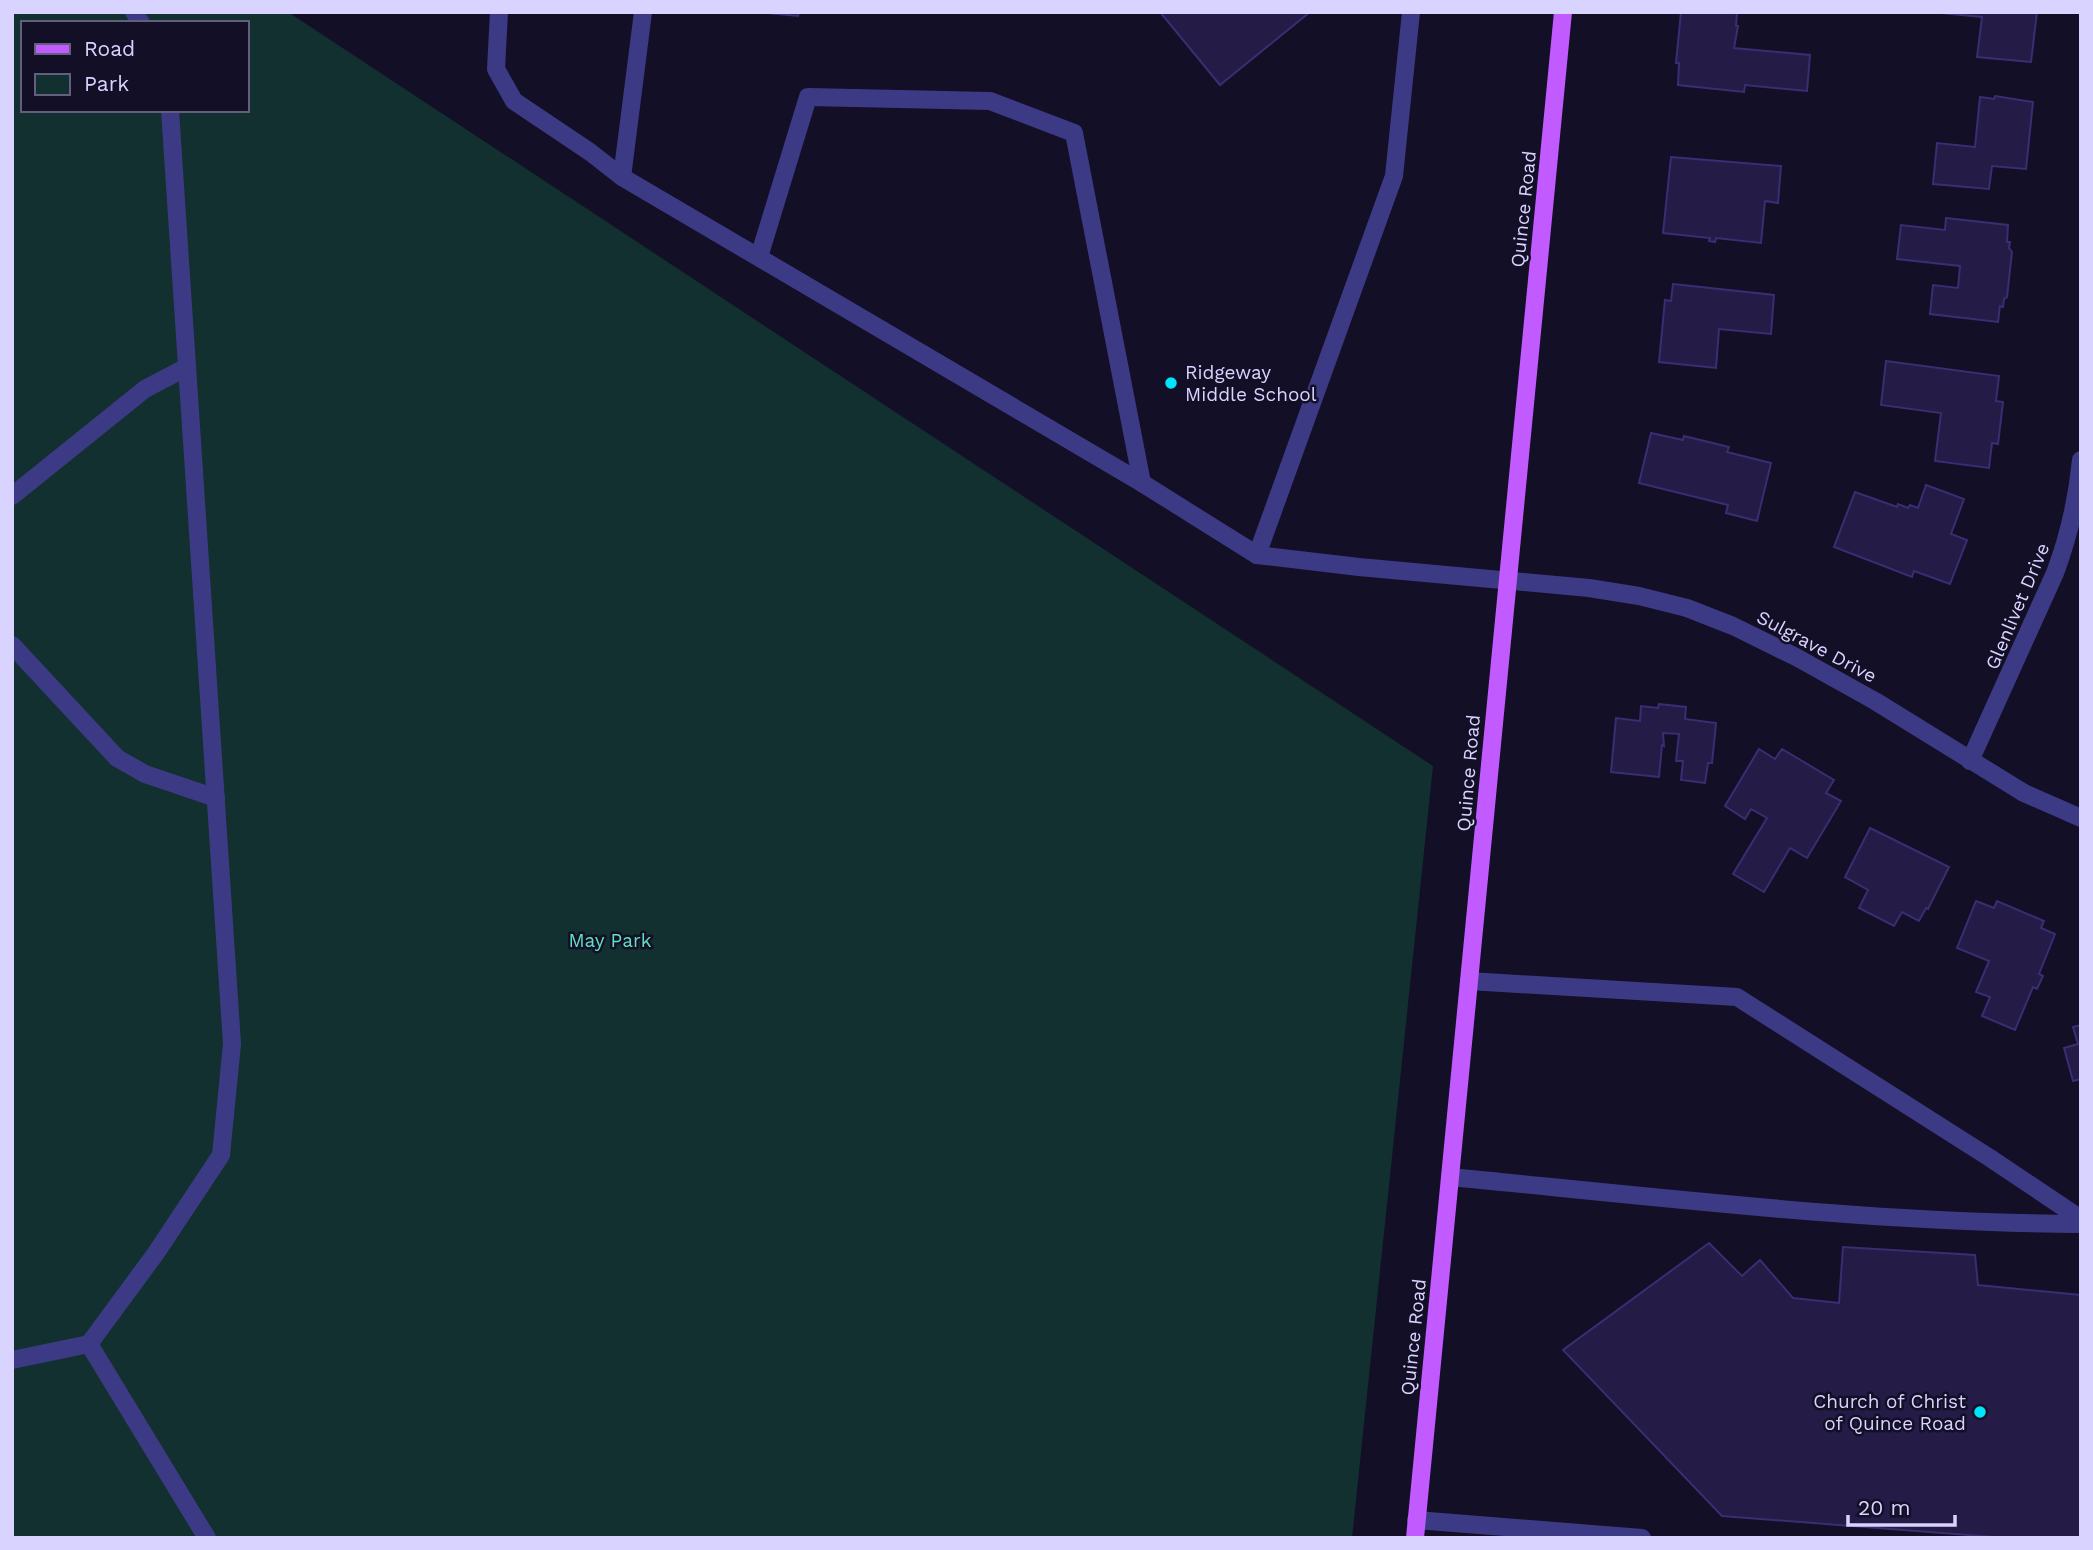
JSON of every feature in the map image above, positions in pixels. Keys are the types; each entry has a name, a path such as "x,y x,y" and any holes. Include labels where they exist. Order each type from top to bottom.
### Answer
{"main road":[{"name":"Quince Road","path":"1415,1529 1563,12"}],"street":[{"path":"499,12 496,69 514,101 622,177 1142,483 1257,555 1394,176 1411,12"},
{"path":"622,177 643,12"},
{"path":"760,257 807,97 990,101 1074,133 1142,483"},
{"path":"12,1360 89,1345 156,1253 221,1155 232,1044 170,112"},
{"path":"12,496 145,389 187,367"},
{"name":"Glenlivet Drive","path":"1970,761 2067,542 2081,460"},
{"name":"Sulgrave Drive","path":"1257,555 1359,567 1507,579 1639,596 1687,608 1733,626 1796,657 1875,701 2024,793 2081,818"},
{"path":"12,645 117,758 145,774 216,798"},
{"path":"1469,981 1737,998 1990,1157 2081,1222"},
{"path":"1450,1177 1893,1219 1986,1224 2081,1222"},
{"path":"89,1345 207,1538"},
{"path":"1415,1529 1642,1538"}],"green space":[{"name":"May Park","path":"12,12 288,12 1433,766 1352,1538 12,1538"}],"building":[{"path":"757,12 799,12 798,16"},
{"path":"1160,12 1310,12 1220,85"},
{"path":"1681,12 1737,12 1738,26 1734,48 1810,55 1807,91 1745,85 1744,92 1678,85 1679,63 1676,63"},
{"path":"1931,12 2037,12 2031,62 1977,57 1982,17"},
{"path":"1995,96 2033,102 2026,169 1992,166 1989,189 1933,184 1937,143 1975,147 1980,97 1994,99"},
{"path":"1671,157 1781,166 1778,203 1765,201 1761,243 1716,238 1715,242 1709,241 1710,238 1663,233"},
{"path":"1946,218 2008,225 2007,242 2010,242 2009,248 2012,252 2007,297 2003,307 2000,306 1998,322 1930,314 1933,285 1958,288 1960,266 1897,259 1901,225 1945,230"},
{"path":"1673,284 1774,295 1771,334 1719,329 1716,368 1659,362 1665,300 1671,301"},
{"path":"1886,361 1999,376 1996,401 2003,402 1998,444 1992,443 1989,468 1935,461 1941,413 1881,405"},
{"path":"1651,433 1683,440 1684,436 1729,447 1727,452 1771,463 1757,521 1726,513 1728,505 1639,483"},
{"path":"1926,485 1964,499 1951,534 1967,540 1950,584 1914,571 1912,577 1834,547 1855,492 1897,507 1898,504 1918,508"},
{"path":"1659,704 1686,707 1685,719 1716,723 1712,763 1708,763 1705,783 1681,780 1683,761 1676,761 1679,734 1663,733 1664,746 1662,745 1659,777 1611,772 1616,718 1640,721 1641,706 1658,708"},
{"path":"1759,749 1775,759 1782,749 1834,780 1826,793 1841,801 1807,858 1790,848 1764,892 1733,874 1767,818 1751,809 1745,819 1725,806"},
{"path":"1870,828 1949,867 1919,921 1902,912 1894,926 1859,908 1868,890 1845,877"},
{"path":"1976,901 1994,908 1997,901 2044,921 2041,928 2055,934 2039,974 2043,976 2037,989 2033,987 2015,1030 1982,1016 1990,997 1976,992 1989,961 1957,948"},
{"path":"2081,1025 2081,1079 2073,1081 2064,1048 2078,1044 2073,1027"},
{"path":"1709,1243 1742,1276 1760,1260 1793,1298 1839,1303 1843,1247 1975,1255 1978,1285 2081,1295 2081,1538 2007,1538 1722,1516 1563,1350"}],"place":[{"name":"Ridgeway Middle School","path":"1171,383"},
{"name":"Church of Christ of Quince Road","path":"1980,1412"}]}
